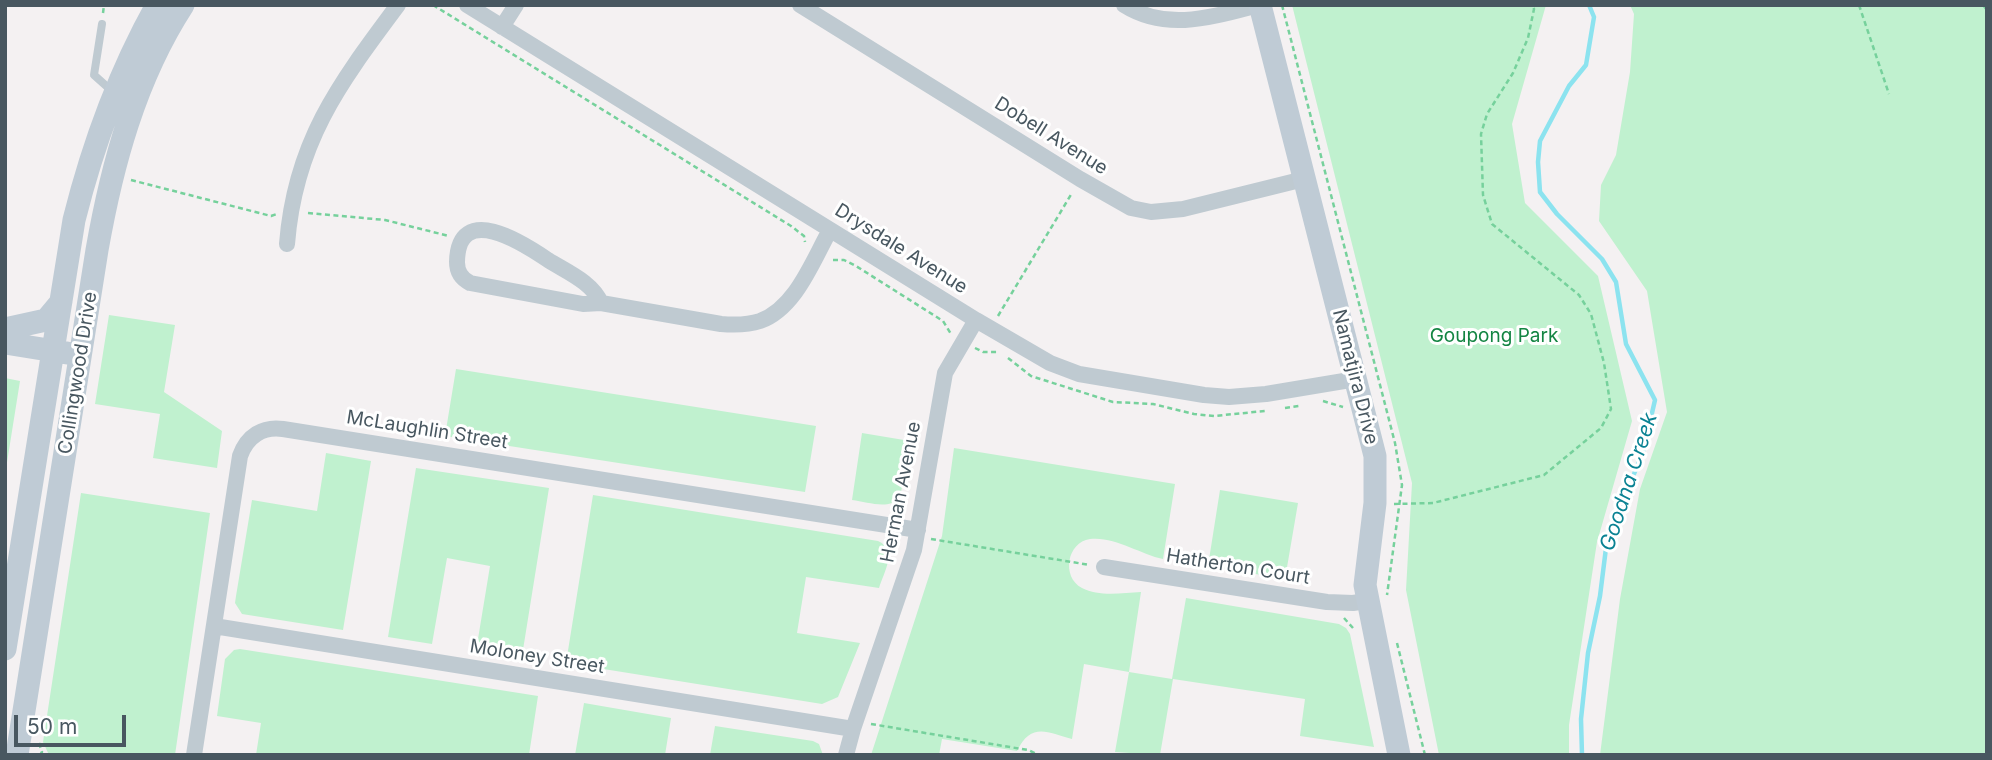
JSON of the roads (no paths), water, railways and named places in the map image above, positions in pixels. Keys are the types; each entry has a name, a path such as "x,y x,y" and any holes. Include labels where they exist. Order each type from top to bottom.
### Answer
{"main road":[{"name":"Collingwood Drive","path":"5,649 52,351 81,190 114,92 157,5"},
{"name":"Collingwood Drive","path":"17,755 111,174 140,91 183,5"},
{"name":"Namatjira Drive","path":"1259,5 1375,456 1375,503 1366,569 1366,601 1399,755"},
{"path":"5,329 46,320 61,302"},
{"path":"5,343 80,356"}],"street":[{"path":"287,244 290,211 305,154 323,115 344,78 398,5"},
{"name":"Drysdale Avenue","path":"467,5 1050,363 1079,374 1229,397 1266,394 1356,379"},
{"path":"502,27 516,5"},
{"name":"Dobell Avenue","path":"800,5 1080,179 1132,208 1151,212 1183,209 1304,179"},
{"path":"1124,5 1150,18 1179,21 1202,19 1259,5"},
{"path":"601,303 592,288 505,235 479,230 471,232 463,240 457,265 463,279 470,283 583,304 601,303 741,325 772,315 793,294 830,230"},
{"name":"Herman Avenue","path":"846,755 908,570 918,530 945,373 983,324"},
{"name":"McLaughlin Street","path":"194,755 240,456 248,440 268,429 297,431 918,530"},
{"name":"Hatherton Court","path":"1104,567 1327,602 1366,601"},
{"name":"Moloney Street","path":"214,626 853,729"}],"lane":[{"path":"102,24 94,75 114,92"}],"waterway":[{"name":"Goodna Creek","path":"1582,755 1581,719 1588,653 1600,596 1607,540 1643,452 1655,400 1626,344 1616,282 1602,259 1557,214 1540,192 1540,141 1569,86 1586,65 1594,17 1589,5"}],"park label":[{"name":"Goupong Park","path":"1494,336"}]}
